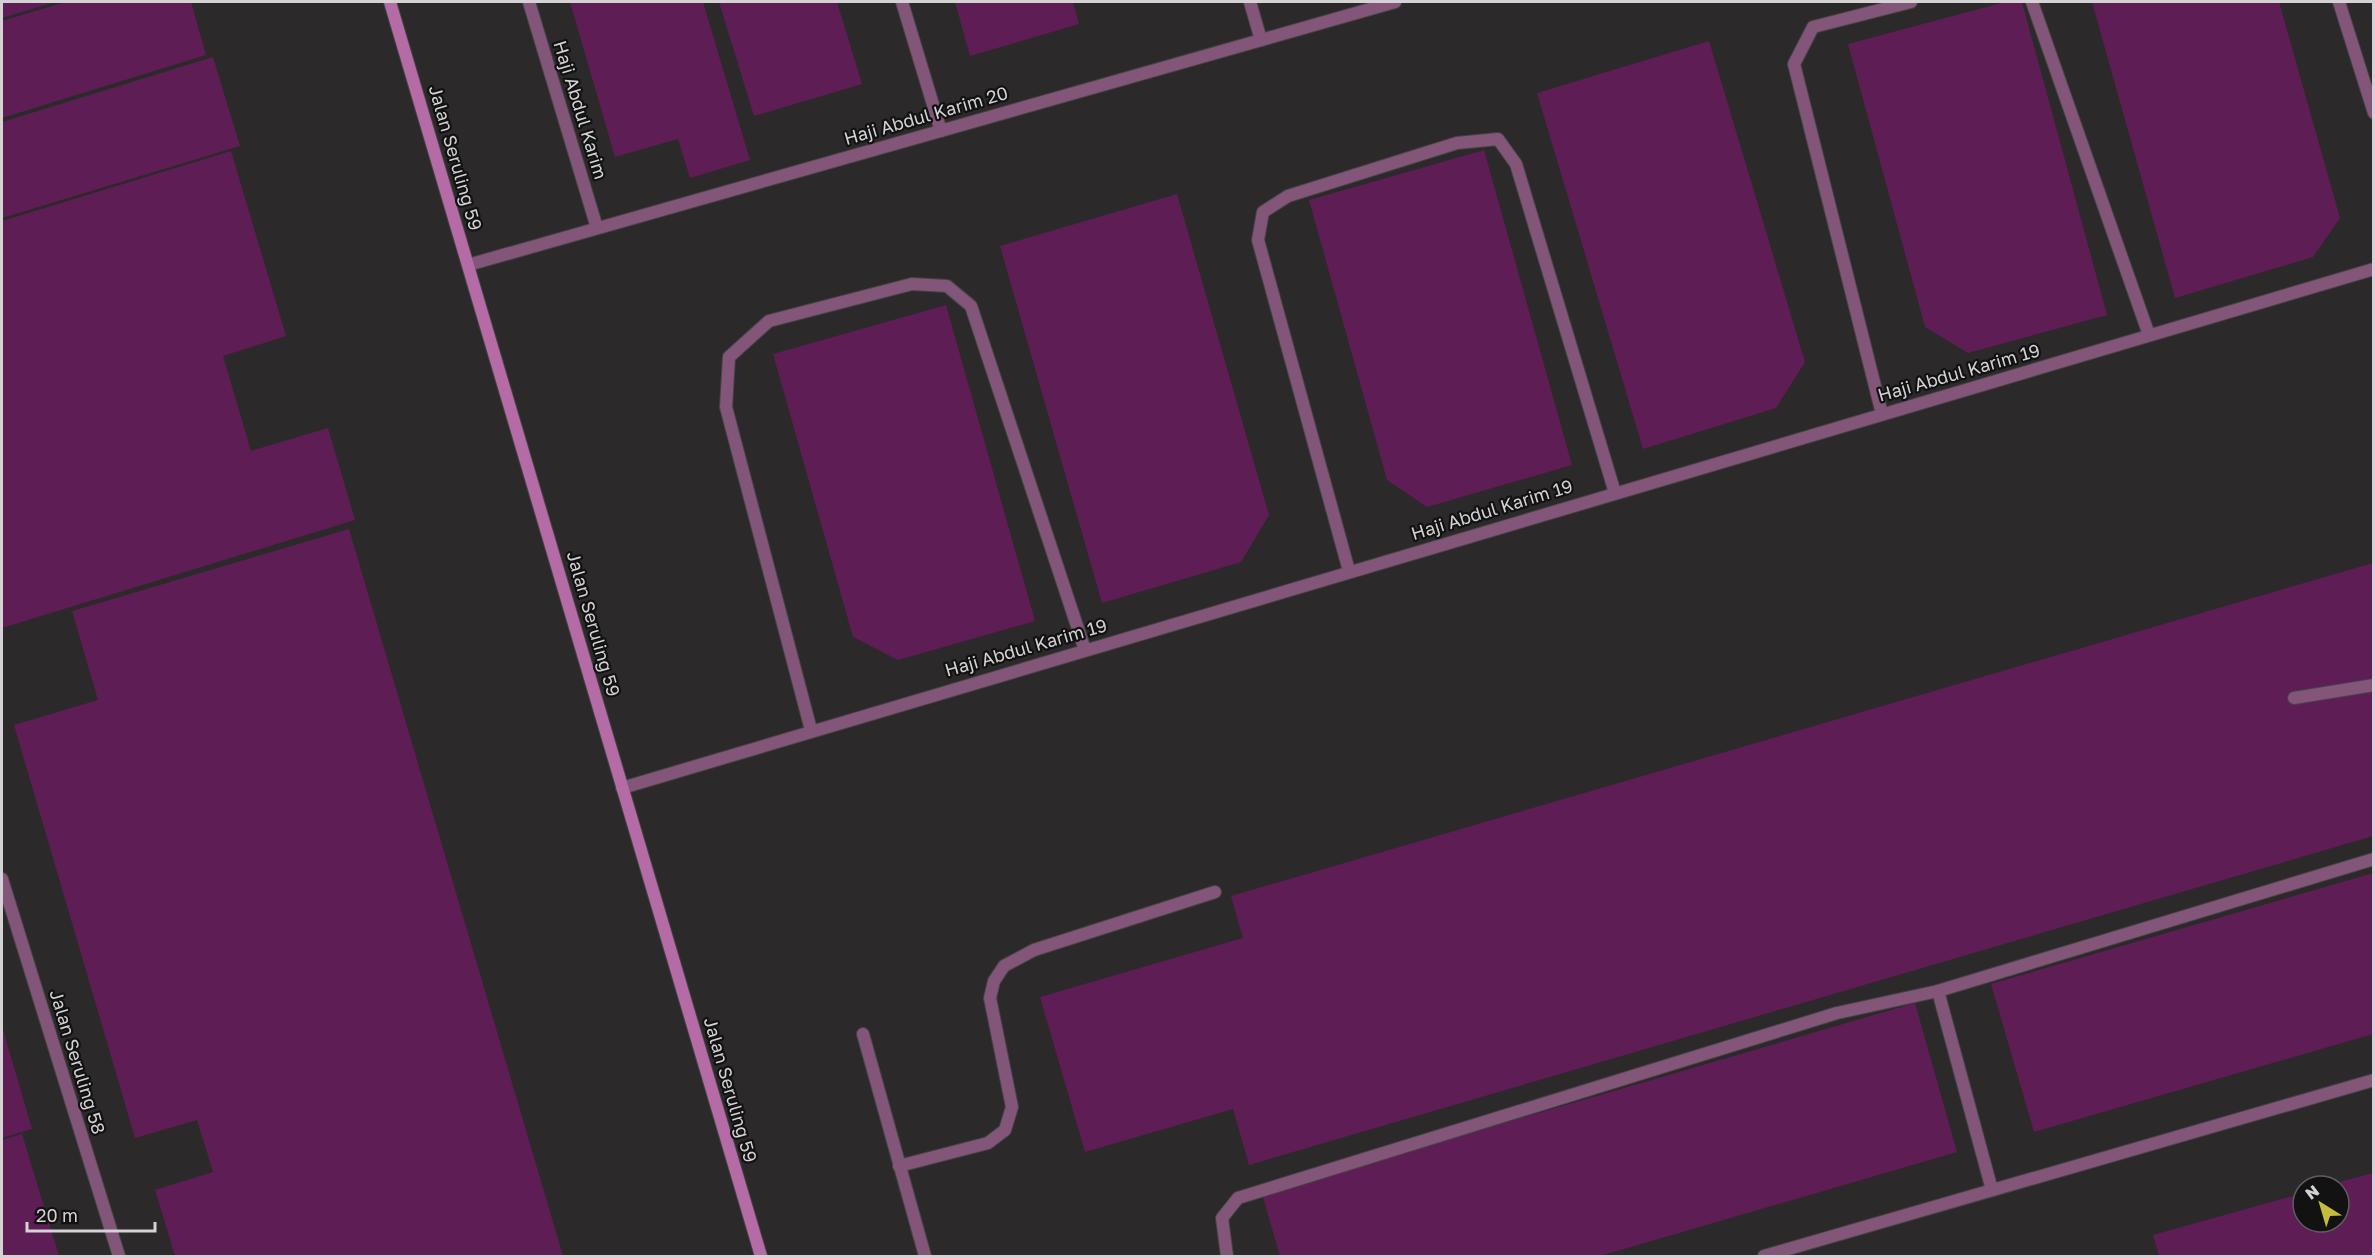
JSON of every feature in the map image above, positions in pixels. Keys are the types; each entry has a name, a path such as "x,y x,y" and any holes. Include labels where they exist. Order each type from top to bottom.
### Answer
{"main road":[{"name":"Jalan Seruling 59","path":"390,2 761,1257"}],"street":[{"name":"Haji Abdul Karim","path":"529,2 597,228"},
{"path":"902,2 941,131"},
{"path":"1250,2 1261,39"},
{"name":"Haji Abdul Karim 20","path":"468,266 1395,2"},
{"path":"1882,414 1794,64 1813,27 1911,2"},
{"path":"2032,2 2149,335"},
{"path":"2339,2 2373,113"},
{"path":"1349,572 1258,240 1263,212 1288,195 1457,143 1498,139 1516,164 1615,493"},
{"name":"Haji Abdul Karim 19","path":"622,788 811,730 2373,269"},
{"path":"811,730 726,407 729,357 770,321 912,284 947,286 971,306 1085,650"},
{"path":"2294,698 2373,685"},
{"path":"1227,1257 1222,1218 1238,1198 1837,1013 1938,991 2373,859"},
{"name":"Jalan Seruling 58","path":"2,879 119,1257"},
{"path":"899,1166 988,1143 1005,1130 1012,1107 990,998 994,981 1005,966 1034,950 1215,892"},
{"path":"1938,991 1992,1190"},
{"path":"863,1034 925,1257"},
{"path":"1764,1257 2373,1080"}],"building":[{"path":"2,2 55,2 2,18"},
{"path":"65,2 191,2 206,55 2,118 2,21"},
{"path":"570,2 703,2 750,160 690,178 678,139 615,157"},
{"path":"719,2 837,2 862,84 754,116"},
{"path":"955,2 1073,2 1079,24 970,56"},
{"path":"2005,2 2022,2 2107,315 1968,353 1925,327 1848,44"},
{"path":"2092,2 2279,2 2340,218 2313,257 2175,298"},
{"path":"1709,41 1805,362 1776,408 1643,449 1537,93"},
{"path":"213,57 240,146 2,218 2,122"},
{"path":"1484,150 1572,465 1427,507 1387,480 1309,200"},
{"path":"231,151 286,336 223,356 251,451 328,428 355,520 2,628 2,221"},
{"path":"1177,194 1269,515 1241,562 1102,603 1000,246"},
{"path":"946,305 1035,621 898,660 853,637 773,354"},
{"path":"349,529 563,1256 175,1256 155,1190 213,1172 197,1120 135,1138 14,725 98,700 72,611"},
{"path":"2373,563 2373,836 1249,1165 1233,1109 1085,1152 1040,997 1243,938 1231,896"},
{"path":"2373,873 2373,1034 2034,1132 1991,984"},
{"path":"1915,1003 1957,1152 1600,1256 1280,1256 1262,1194"},
{"path":"2,1026 32,1129 2,1138"},
{"path":"22,1134 59,1256 2,1256 2,1140"},
{"path":"2373,1173 2373,1256 2159,1256 2153,1235 2291,1196 2291,1234 2351,1234 2351,1179"}]}
